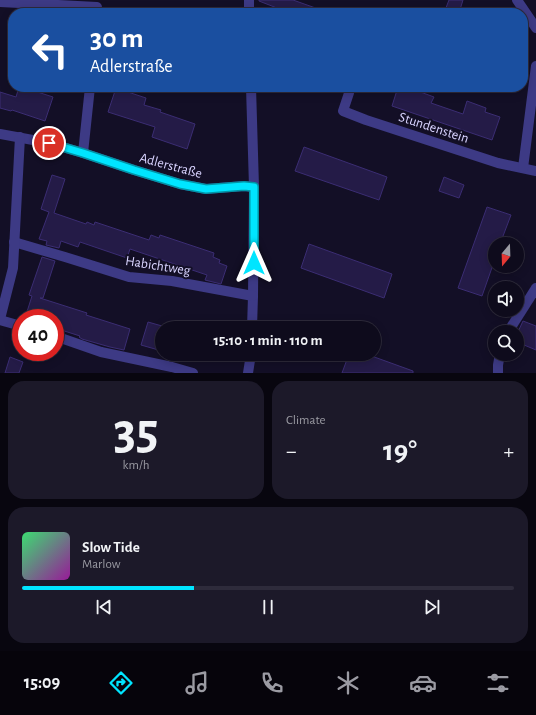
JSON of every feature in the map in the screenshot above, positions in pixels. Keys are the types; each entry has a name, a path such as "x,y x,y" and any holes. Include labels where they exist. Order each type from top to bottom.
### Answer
{"street":[{"path":"0,2 97,7"},
{"path":"528,16 536,28"},
{"path":"524,168 536,66"},
{"path":"83,153 89,92"},
{"path":"251,92 254,187 252,321"},
{"name":"Stundenstein","path":"349,93 343,111 366,120 498,163 536,171"},
{"name":"Adlerstraße","path":"0,134 49,143 186,185 206,189 244,186 254,187"},
{"path":"12,323 0,320 13,268 20,137"},
{"name":"Habichtweg","path":"14,242 129,277 172,281 253,296"},
{"path":"512,325 536,288"},
{"path":"64,339 101,352 193,373"},
{"path":"248,373 250,361"},
{"path":"498,373 499,361"}],"building":[{"path":"293,0 316,8 277,8 259,1"},
{"path":"449,0 463,0 461,8 446,8"},
{"path":"0,92 16,97 18,92 38,92 53,97 45,121 12,110 0,108"},
{"path":"115,92 128,92 146,98 144,105 161,110 160,112 195,124 187,149 152,137 155,127 108,112"},
{"path":"396,92 420,92 434,97 431,103 463,114 467,101 486,108 485,112 500,117 492,140 392,106"},
{"path":"304,147 387,177 379,200 295,171"},
{"path":"52,175 65,179 54,213 86,224 87,222 94,225 95,222 149,240 151,235 159,238 160,235 214,253 213,257 220,260 219,263 227,266 221,284 205,280 207,275 130,249 127,258 80,242 78,247 61,241 59,248 46,245 47,241 39,239 49,212 41,209"},
{"path":"444,177 464,185 459,198 439,191"},
{"path":"487,207 511,215 503,237 488,237 488,273 490,273 482,296 458,288"},
{"path":"309,244 392,274 384,298 301,268"},
{"path":"42,257 55,261 43,298 40,298 130,329 124,350 82,339 79,337 80,336 64,331 64,309 28,309 32,296 29,295"},
{"path":"523,321 536,326 536,350 524,345 524,325 521,325"},
{"path":"148,322 155,324 155,349 141,345"},
{"path":"10,357 12,358 12,361 23,362 19,373 5,373"},
{"path":"381,359 413,371 413,373 342,373 346,361 381,361"}],"route":[{"path":"49,143 180,184 206,189 244,186 254,187 254,263"}]}
